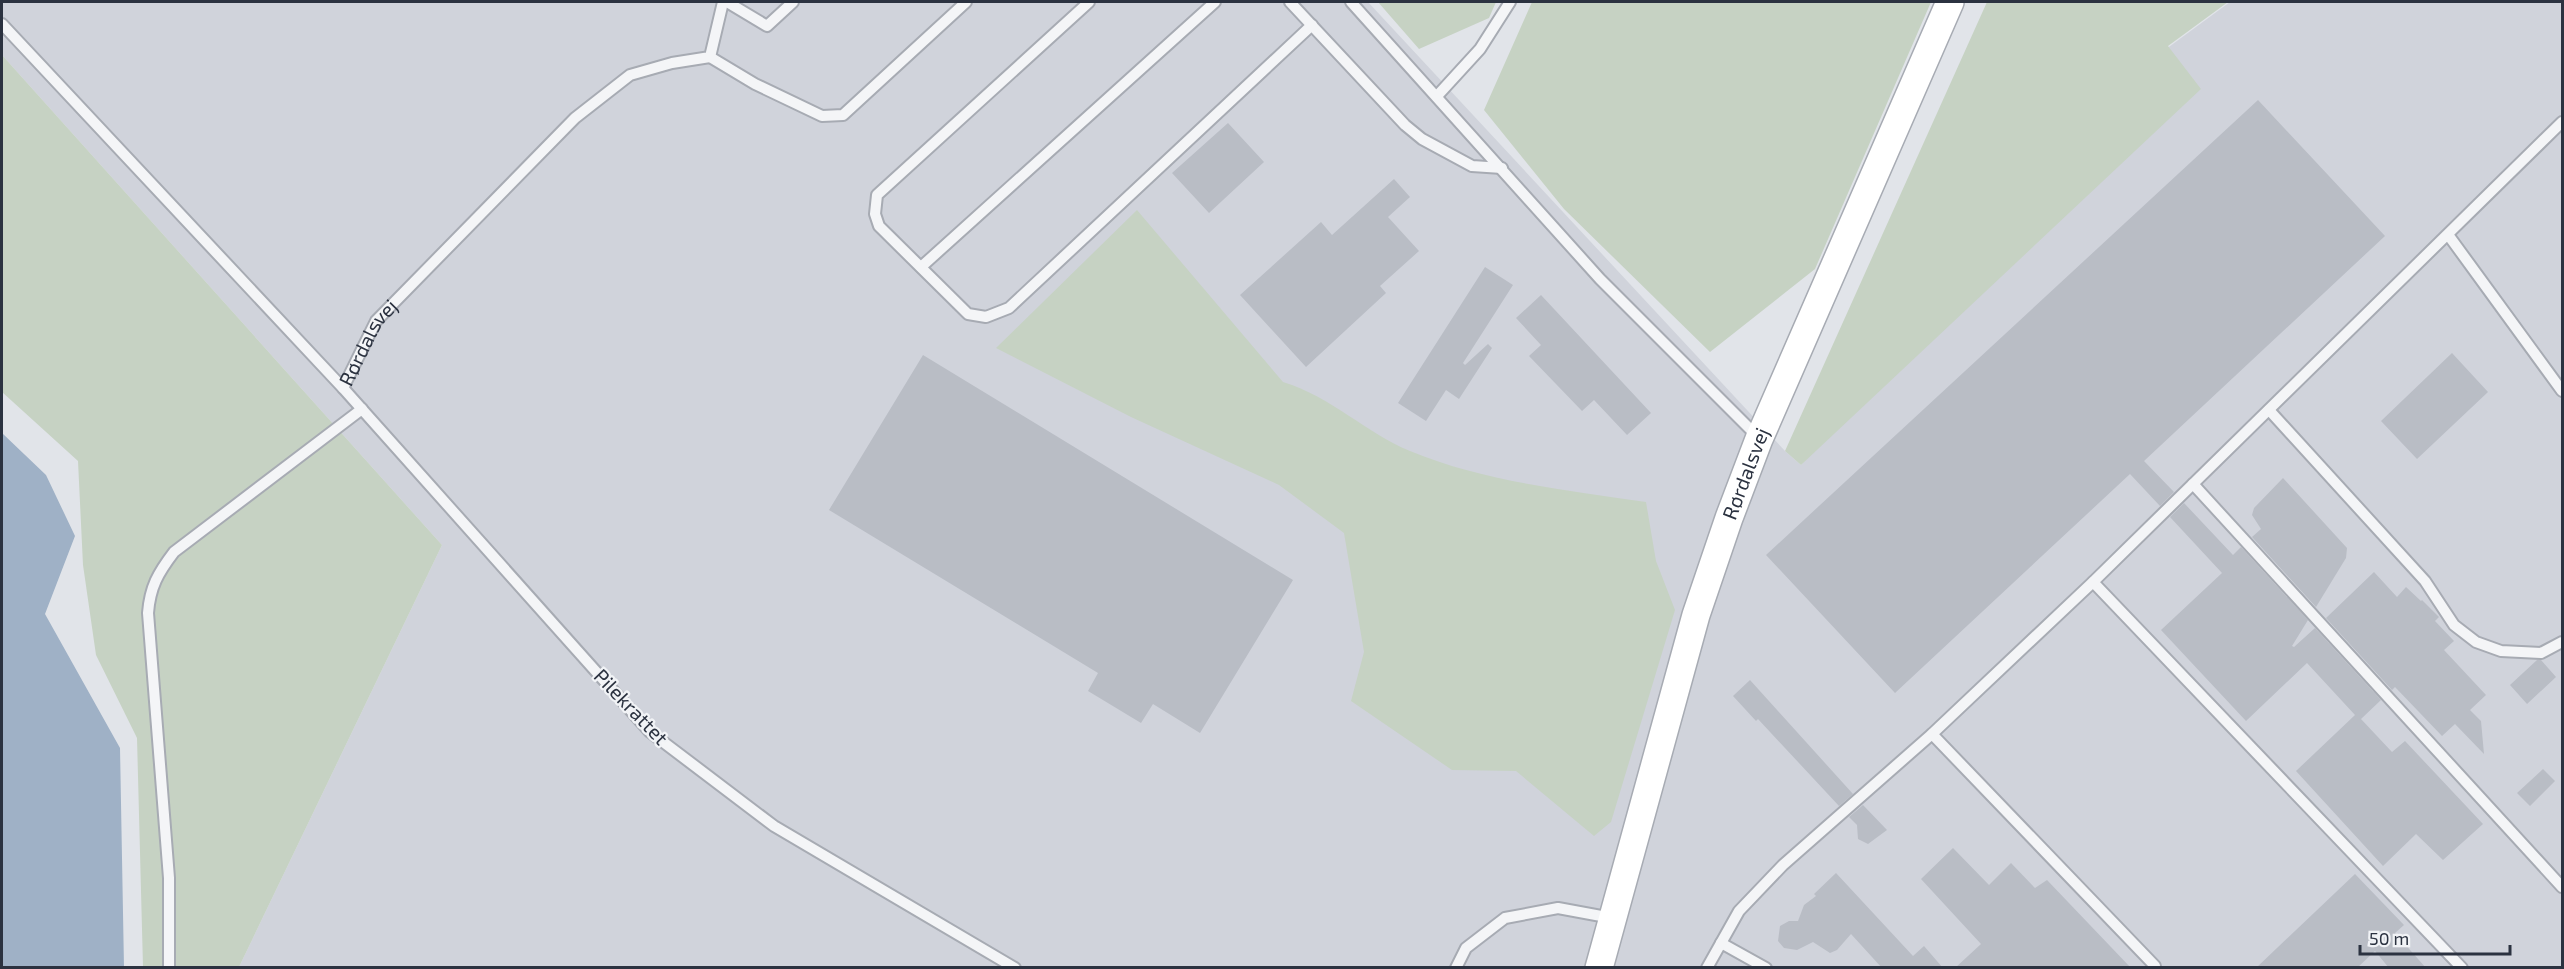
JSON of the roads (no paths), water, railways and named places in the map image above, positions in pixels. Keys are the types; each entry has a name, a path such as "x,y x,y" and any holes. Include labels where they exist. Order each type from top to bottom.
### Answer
{"street":[{"name":"Rørdalsvej","path":"1599,968 1696,615 1759,439 1950,2"}],"lane":[{"path":"793,2 767,26 725,2 710,57 755,84 822,116 843,115 966,2"},
{"path":"1089,2 878,195 875,214 879,225 968,314 986,317 1009,308 1312,26"},
{"path":"921,267 1215,2"},
{"path":"1290,2 1406,125 1422,139 1472,166 1502,168"},
{"path":"1351,2 1600,279 1759,439"},
{"path":"1437,96 1480,49 1510,2"},
{"name":"Rørdalsvej","path":"2,24 342,388 376,321 575,117 630,75 672,63 710,57"},
{"path":"1707,968 1739,911 1783,865 1932,734 2093,582 2449,236 2562,122"},
{"path":"2449,236 2562,392"},
{"name":"Pilekrattet","path":"342,388 650,732 774,826 1015,968"},
{"path":"169,968 169,879 148,613 150,592 157,574 174,552 362,409"},
{"path":"2269,410 2425,582 2454,625 2476,642 2501,651 2541,653 2562,642"},
{"path":"2193,484 2562,887"},
{"path":"2093,582 2462,968"},
{"path":"1932,734 2155,966"},
{"path":"1456,968 1466,948 1505,918 1558,908 1613,919"},
{"path":"1721,943 1766,968"}],"water":[{"path":"2,433 46,475 75,536 45,614 120,748 124,967 2,967"}]}
